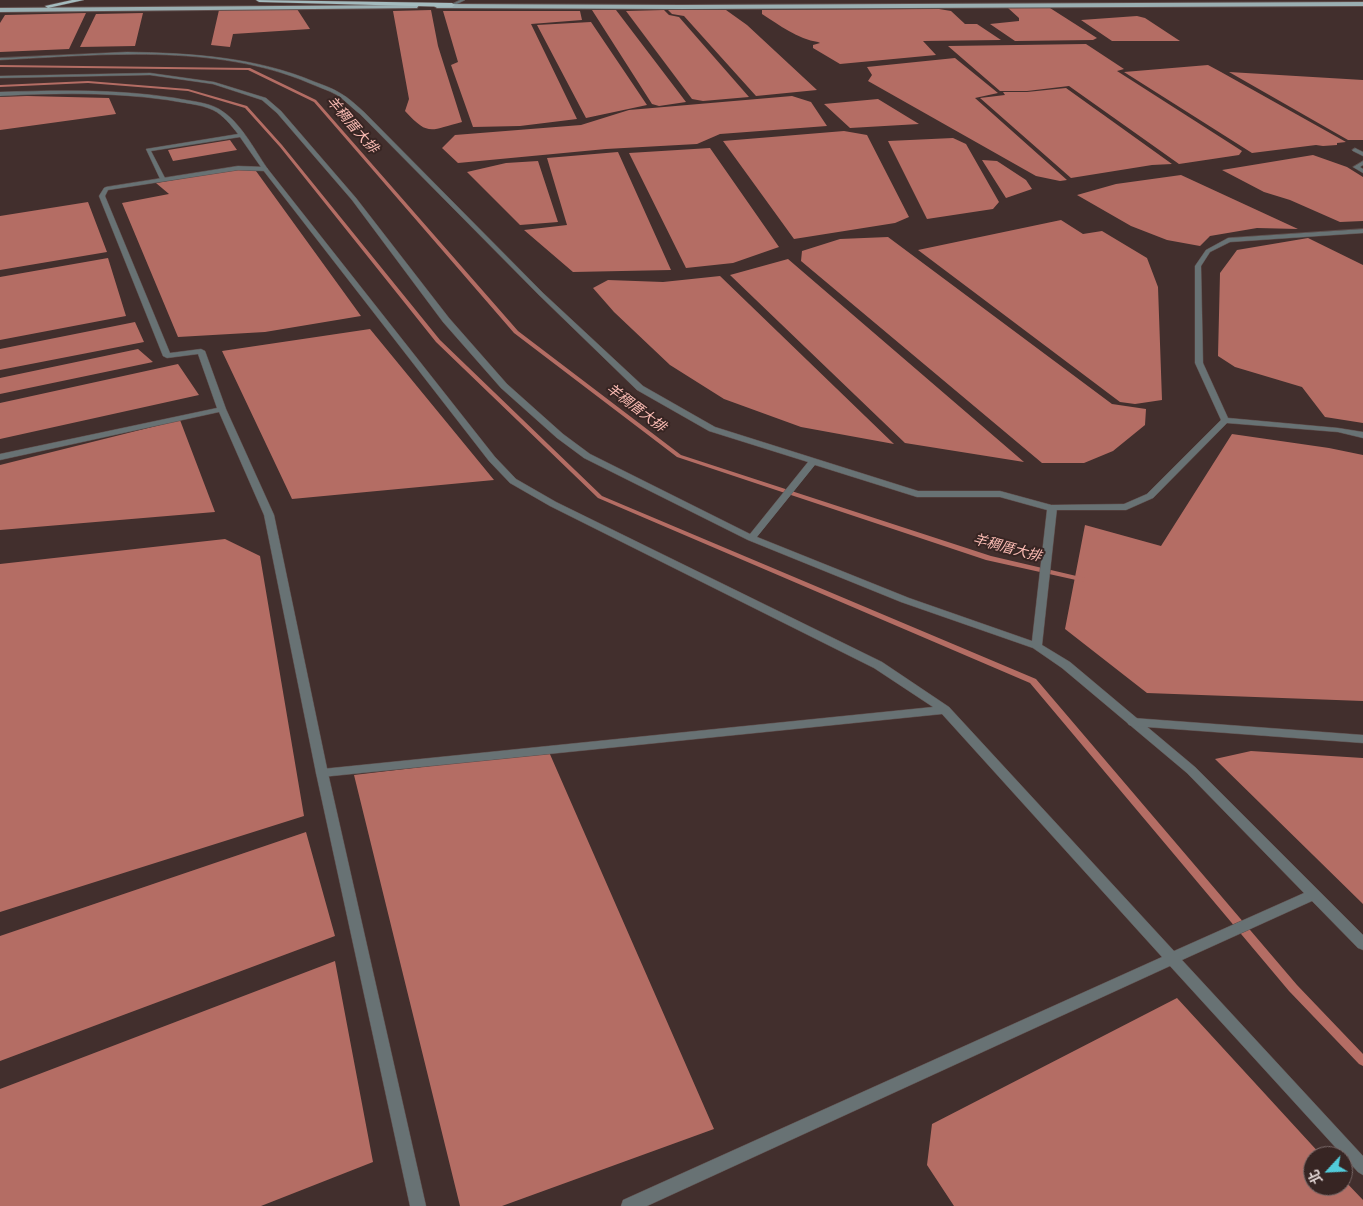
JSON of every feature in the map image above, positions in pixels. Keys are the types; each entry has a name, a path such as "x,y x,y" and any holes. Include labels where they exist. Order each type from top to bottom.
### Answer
{"highway":[{"path":"48,6 81,0"},
{"path":"258,0 452,5"}],"main road":[{"path":"0,8 400,0"},
{"path":"0,8 452,5 701,7 1363,4"}],"street":[{"path":"452,5 463,0"},
{"path":"0,59 93,55 214,58 244,62 296,76 336,92 362,112 541,294 640,388 712,429 812,463 917,494 1000,494 1052,508 1126,507 1150,496 1216,432 1224,420"},
{"path":"0,77 150,74 214,83 264,99 279,112 354,199 446,320 504,386 560,436 587,456 751,538 905,600 1037,646 1066,665 1191,770 1363,944"},
{"path":"0,94 93,92 146,95 187,102 217,110 241,135 265,169 492,459 513,481 553,504 878,665 945,710 1363,1167"},
{"path":"163,180 148,150 241,135"},
{"path":"1355,150 1363,154"},
{"path":"1363,163 1356,167 1363,171"},
{"path":"265,169 238,168 106,189 102,196 167,356 202,351 222,409 269,515 322,773 418,1206"},
{"path":"1224,420 1199,363 1198,266 1208,251 1228,240 1257,236 1363,231"},
{"path":"0,457 222,409"},
{"path":"1224,420 1363,434"},
{"path":"751,538 812,463"},
{"path":"1037,646 1052,508"},
{"path":"322,773 945,710"},
{"path":"1133,722 1363,739"},
{"path":"629,1206 1314,894"}],"shaded area":[{"path":"1008,8 1050,8 1097,38 1093,40 1015,41 990,24 1019,21 1019,18"},
{"path":"297,9 310,29 233,34 230,47 211,45 219,10"},
{"path":"939,9 951,11 965,24 977,24 1001,40 923,41 936,55 840,64 813,48 813,45 820,43 796,35 762,14 762,10"},
{"path":"431,10 438,46 462,122 436,129 425,128 405,111 409,99 393,11"},
{"path":"592,10 616,10 686,102 659,106 652,104"},
{"path":"664,10 669,15 679,17 749,97 703,101 692,99 626,11"},
{"path":"668,10 726,10 747,25 817,90 756,96 684,16 672,14"},
{"path":"443,11 580,11 582,20 531,24 577,119 520,126 473,127 451,65 458,62"},
{"path":"86,13 69,49 0,52 0,23 5,15"},
{"path":"143,13 135,46 80,47 96,14"},
{"path":"1137,16 1145,18 1180,41 1112,41 1081,20"},
{"path":"591,22 647,105 586,118 537,25"},
{"path":"1086,44 1124,69 1117,71 1242,151 1239,155 1179,164 1069,86 1027,91 1000,91 948,46"},
{"path":"955,58 998,93 975,98 1067,180 1060,181 1036,176 868,81 872,75 867,67"},
{"path":"1208,65 1346,142 1337,143 1337,145 1316,145 1252,153 1124,72"},
{"path":"1229,72 1363,80 1363,140 1348,140"},
{"path":"1066,88 1172,164 1152,165 1071,178 980,98 1005,95 1003,92 1027,92"},
{"path":"792,96 811,102 827,126 720,134 697,144 606,149 458,163 442,148 455,135 581,125 629,110"},
{"path":"0,97 109,98 116,114 0,130"},
{"path":"878,99 919,124 850,128 824,104"},
{"path":"844,131 867,135 909,217 895,223 794,239 723,141"},
{"path":"953,138 966,144 999,202 993,209 927,219 888,141"},
{"path":"230,140 237,150 173,161 168,150"},
{"path":"710,148 779,247 733,263 686,268 629,153"},
{"path":"618,152 671,270 573,272 524,230 567,225 547,158"},
{"path":"1313,155 1347,167 1363,177 1363,221 1340,222 1290,200 1264,192 1222,170"},
{"path":"982,160 997,161 1026,180 1032,189 1006,198"},
{"path":"538,161 558,222 520,225 467,172 506,163"},
{"path":"237,169 256,171 361,316 265,332 178,337 122,203 169,194 156,183"},
{"path":"1181,175 1298,229 1257,228 1210,236 1200,246 1167,240 1131,226 1077,195 1116,184"},
{"path":"88,202 107,252 0,270 0,216"},
{"path":"1061,220 1083,234 1102,231 1147,258 1158,287 1162,400 1135,404 1120,402 918,250"},
{"path":"888,237 1112,404 1146,409 1145,425 1113,451 1084,463 1042,463 801,261 802,251 840,239"},
{"path":"1308,238 1363,265 1363,423 1325,417 1302,387 1235,367 1218,356 1220,273 1237,250"},
{"path":"108,258 126,316 0,340 0,277"},
{"path":"788,259 1024,462 905,443 730,275"},
{"path":"720,276 894,444 801,427 724,399 670,365 614,312 593,288 608,280 663,282"},
{"path":"135,322 144,342 0,370 0,349"},
{"path":"370,329 494,480 292,499 222,351"},
{"path":"138,349 153,362 0,394 0,378"},
{"path":"178,364 199,395 0,439 0,403"},
{"path":"180,420 215,512 0,530 0,465"},
{"path":"1232,434 1329,448 1363,455 1363,701 1147,693 1065,629 1085,525 1161,546"},
{"path":"225,539 260,556 304,816 0,912 0,564"},
{"path":"1251,751 1363,758 1363,904 1215,759"},
{"path":"549,752 714,1129 502,1206 460,1206 354,775"},
{"path":"306,832 335,936 0,1061 0,936"},
{"path":"335,961 373,1162 261,1206 0,1206 0,1089"},
{"path":"1177,998 1313,1146 1303,1146 1303,1196 1353,1196 1353,1190 1363,1200 1363,1206 954,1206 927,1165 932,1124"}],"waterway":[{"name":"羊稠厝大排","path":"0,66 249,69 315,101 516,332 679,456 989,558 1085,580"},
{"path":"0,86 88,82 188,90 246,107 281,146 438,341 600,497 1033,681 1293,988 1363,1061"}]}
